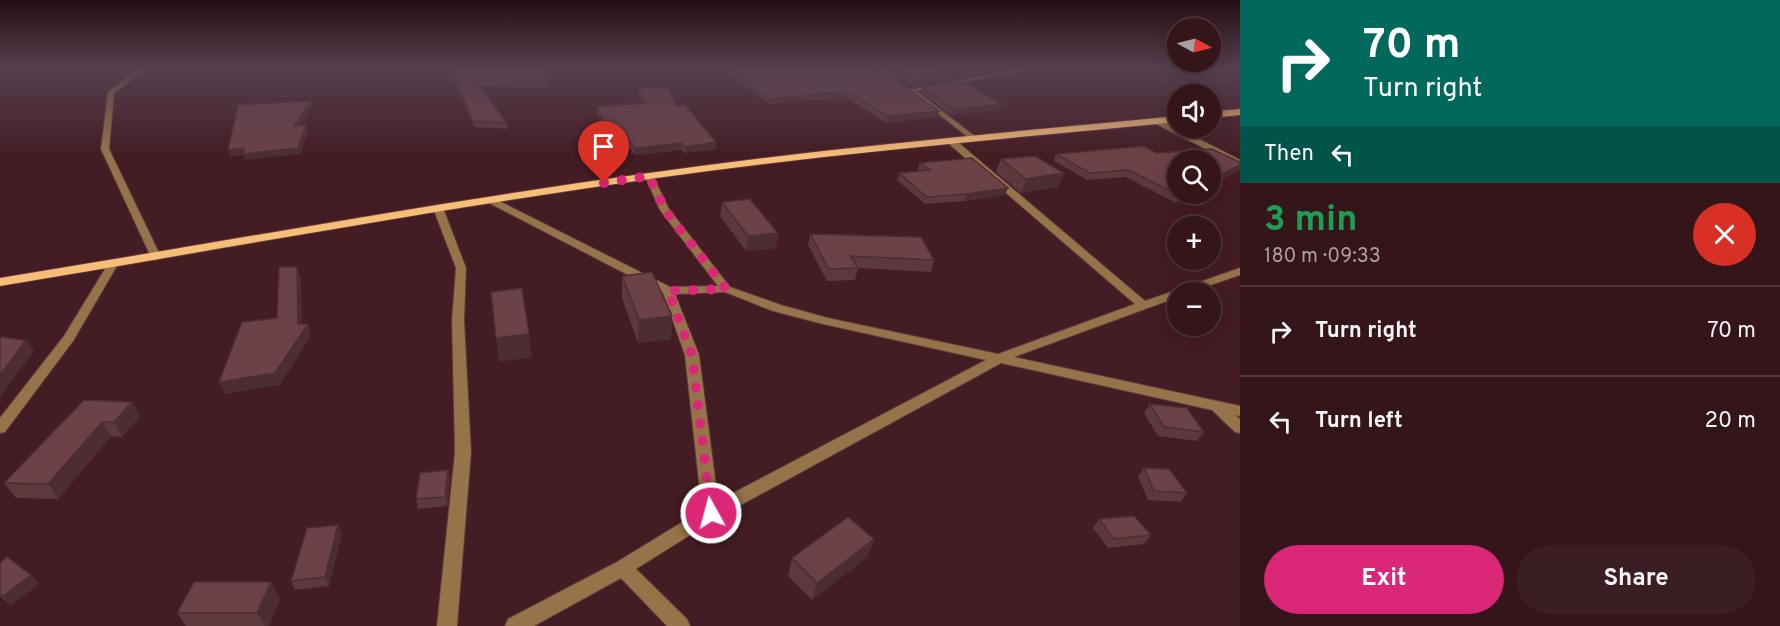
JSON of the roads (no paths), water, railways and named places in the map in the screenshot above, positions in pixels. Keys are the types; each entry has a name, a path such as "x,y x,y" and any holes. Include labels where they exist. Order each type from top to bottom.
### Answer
{"main road":[{"path":"1221,114 1240,112"},
{"path":"0,282 438,208 649,176 951,141 1167,120"}],"street":[{"path":"110,98 105,149 156,257"},
{"path":"921,98 973,139"},
{"path":"1157,121 1240,163"},
{"path":"951,141 1143,305"},
{"path":"649,176 665,210 726,289"},
{"path":"492,201 668,291 726,289 777,308 826,321 1240,411"},
{"path":"438,208 461,268 458,320 464,452 447,626"},
{"path":"0,428 69,338 113,264"},
{"path":"1210,282 1240,271"},
{"path":"668,291 692,355 711,513"},
{"path":"515,626 622,568 711,513 1000,358 1167,297"},
{"path":"1216,406 1240,428"},
{"path":"622,568 680,626"}]}
